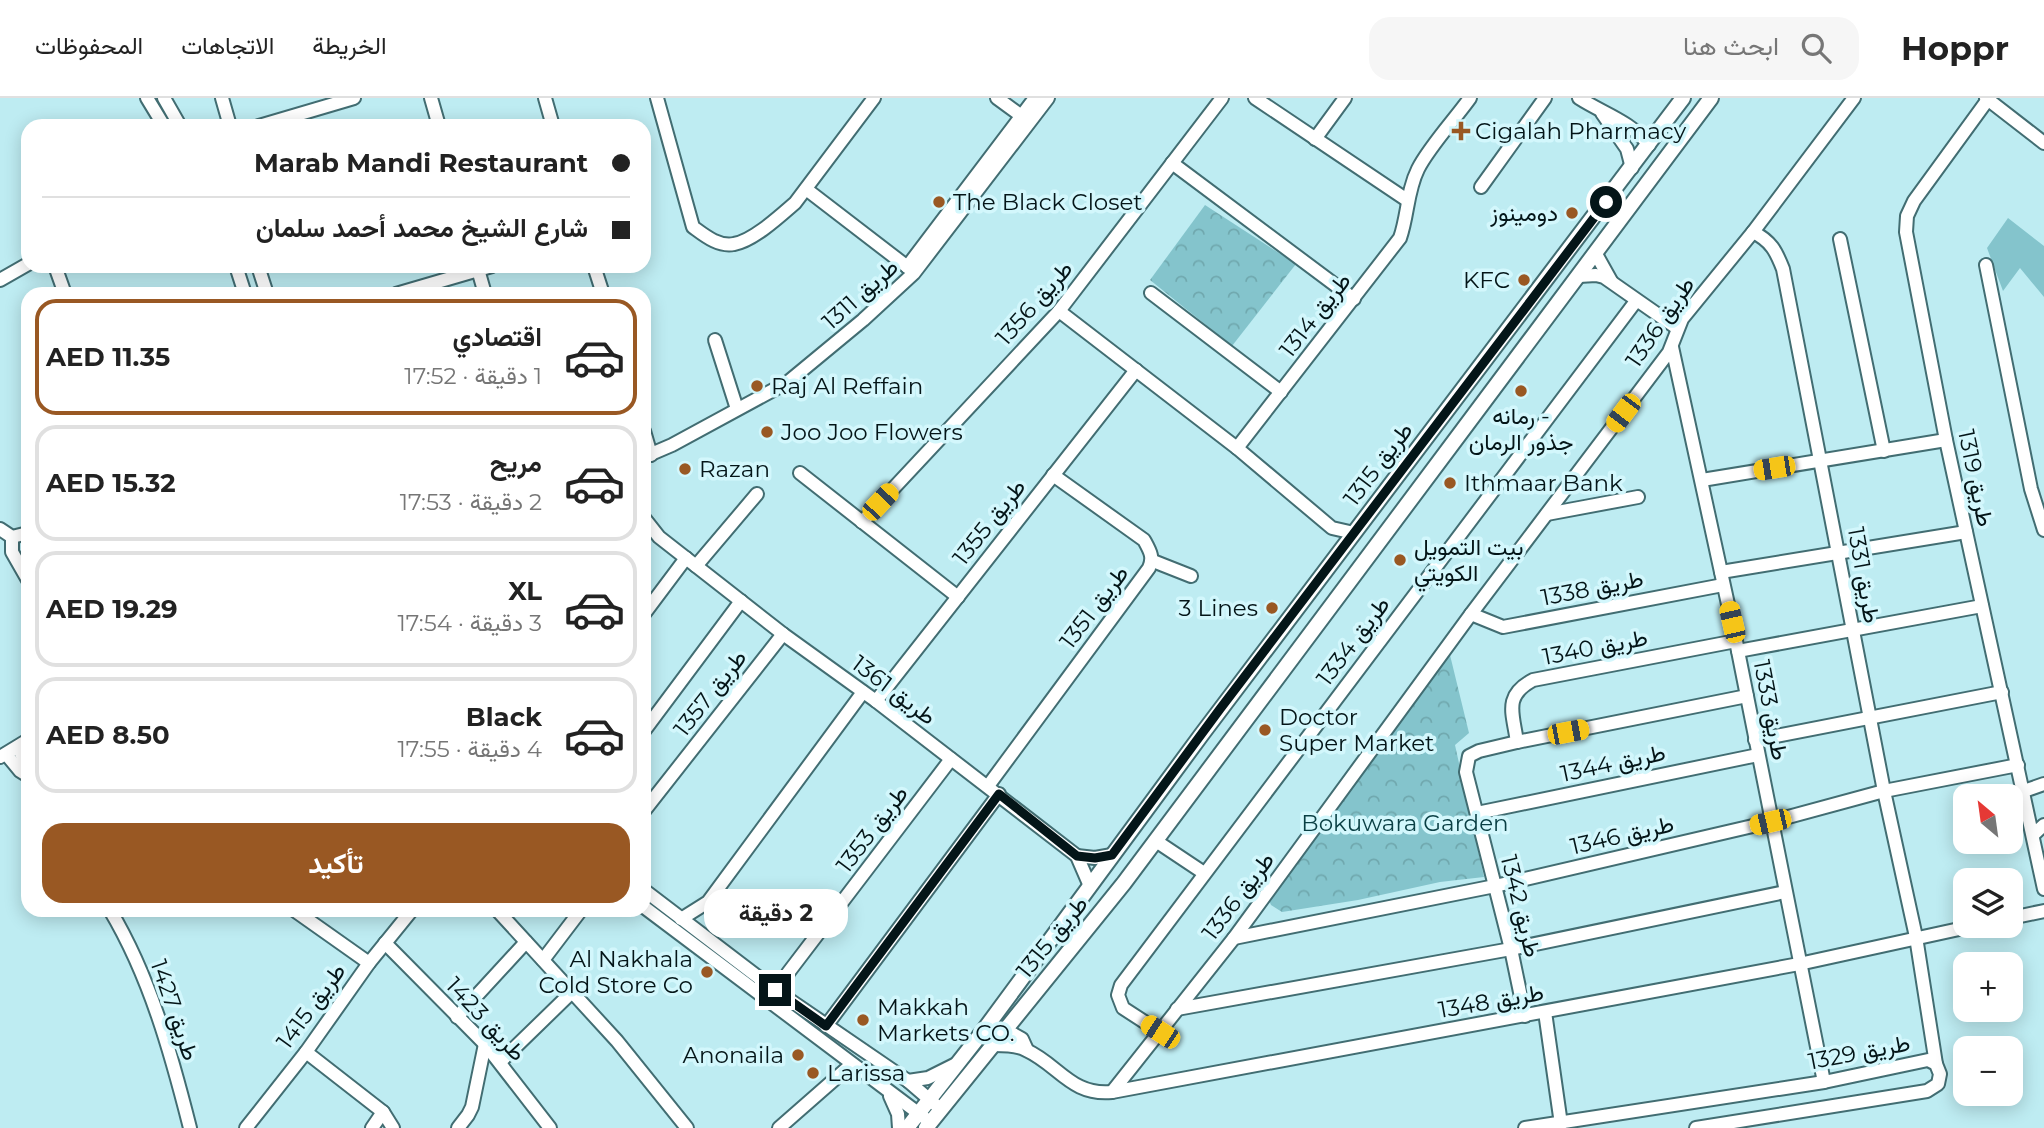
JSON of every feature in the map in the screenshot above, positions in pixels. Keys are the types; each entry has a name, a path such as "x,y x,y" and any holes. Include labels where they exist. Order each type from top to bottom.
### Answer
{"street":[{"path":"147,98 160,119"},
{"path":"164,98 176,119"},
{"path":"222,98 228,119"},
{"path":"284,119 354,98"},
{"path":"431,98 437,119"},
{"path":"545,98 551,119"},
{"path":"657,98 693,226 705,237 734,244 779,217 806,189 874,98"},
{"path":"997,98 1025,119"},
{"name":"طريق 1311","path":"1025,119 1035,98"},
{"name":"طريق 1311","path":"651,454 788,382 830,349 911,270 1025,119 1048,98"},
{"name":"طريق 1356","path":"862,522 1059,311 1222,98"},
{"path":"1255,98 1407,200"},
{"path":"1315,139 1345,98"},
{"name":"طريق 1314","path":"1237,448 1400,238 1406,219 1407,200 1419,168 1470,98"},
{"path":"1481,187 1545,98"},
{"path":"1579,98 1602,113 1628,124 1648,145 1661,165"},
{"name":"طريق 1315","path":"907,1128 925,1121 962,1058 1112,855 1683,98"},
{"name":"طريق 1315","path":"935,1104 994,1045 1156,841 1711,98"},
{"name":"طريق 1336","path":"1112,1092 1234,938 1471,614 1672,347 1682,319 1753,232 1854,98"},
{"path":"1988,98 2044,143"},
{"name":"طريق 1319","path":"1988,98 1914,201 1905,224 1946,440 2044,889"},
{"path":"1602,113 1627,149 1632,168"},
{"path":"1172,163 1354,299"},
{"path":"806,189 911,270"},
{"name":"طريق 1331","path":"1753,232 1768,240 1783,269 1884,791 1916,937 1936,1064"},
{"path":"1840,239 1884,451"},
{"path":"1596,254 1611,282"},
{"path":"1986,265 2031,489 2044,530"},
{"path":"0,280 21,268"},
{"path":"418,287 461,273"},
{"path":"1578,276 1596,275 1611,282 1677,328"},
{"path":"1150,293 1281,391"},
{"name":"طريق 1334","path":"1160,1032 1123,1008 1118,999 1119,990 1204,873 1636,301"},
{"path":"1059,311 1237,448 1332,528 1354,533"},
{"path":"715,341 737,409"},
{"name":"طريق 1333","path":"1672,347 1737,646 1824,1082"},
{"name":"طريق 1355","path":"876,701 1136,370"},
{"path":"1702,480 1946,440"},
{"path":"800,473 958,597"},
{"name":"طريق 1351","path":"988,786 1153,561 1144,540 1053,475"},
{"path":"651,606 757,494"},
{"path":"1547,514 1638,497"},
{"name":"طريق 1361","path":"651,527 659,537 783,634 876,701 1077,856 1090,886"},
{"path":"0,529 12,537 21,535"},
{"name":"طريق 1338","path":"1471,614 1503,627 1722,578 1966,531"},
{"path":"12,537 12,552 21,568"},
{"path":"1153,561 1191,576"},
{"path":"651,722 741,601"},
{"name":"طريق 1340","path":"1517,742 1512,705 1518,688 1533,680 1737,646 1853,631 1982,606"},
{"name":"طريق 1357","path":"651,802 783,634"},
{"path":"703,935 703,918 708,902 863,692"},
{"path":"1755,740 2002,692"},
{"name":"طريق 1342","path":"1525,1016 1511,949 1466,772 1468,756 1517,742 1747,696"},
{"path":"13,750 21,772"},
{"name":"طريق 1344","path":"1477,813 1758,754"},
{"name":"طريق 1353","path":"782,994 788,973 951,759"},
{"name":"طريق 1346","path":"1234,938 1495,886 1770,822 1884,791 2018,765"},
{"path":"2024,791 2044,784"},
{"path":"826,1026 999,794"},
{"path":"2033,835 2044,825"},
{"path":"1156,841 1204,873"},
{"path":"1077,856 1095,858 1112,855"},
{"path":"1177,1009 1511,949 1785,892"},
{"path":"651,895 935,1104"},
{"path":"681,919 708,902"},
{"path":"2023,915 2044,911"},
{"path":"651,912 925,1121"},
{"name":"طريق 1427","path":"114,917 126,937 161,1023 190,1128"},
{"path":"304,917 369,963"},
{"name":"طريق 1415","path":"246,1128 406,917"},
{"path":"503,917 573,991 687,1128"},
{"path":"543,960 576,917"},
{"name":"طريق 1348","path":"994,1045 1027,1050 1080,1089 1096,1093 1112,1092 1799,964 1953,930"},
{"path":"457,1017 526,942"},
{"name":"طريق 1423","path":"385,943 485,1044 550,1128"},
{"path":"500,1062 573,991"},
{"path":"1545,1012 1561,1124"},
{"path":"984,1030 1006,1030"},
{"name":"طريق 1348","path":"1006,1030 1022,1039 1027,1050"},
{"path":"458,1128 472,1107 485,1044"},
{"path":"306,1052 383,1112 393,1128"},
{"path":"908,1082 937,1074 962,1058"},
{"name":"طريق 1329","path":"1525,1128 1824,1082 1928,1060 1936,1064 1940,1074 1938,1084 1927,1091 1696,1128"},
{"path":"779,1128 852,1064"},
{"path":"888,1092 898,1114 899,1128"},
{"path":"372,1128 383,1112"}],"green space":[{"path":"1205,205 1296,264 1232,346 1150,280"},
{"path":"2008,218 2044,246 2044,297 2020,268 2003,291 1987,248"},
{"name":"Bokuwara Garden","path":"1450,655 1469,733 1455,745 1484,877 1440,882 1358,900 1282,912 1271,905 1268,898 1274,889"}],"place":[{"name":"Cigalah Pharmacy","path":"1461,131"},
{"name":"The Black Closet","path":"939,202"},
{"name":"دومينوز","path":"1572,213"},
{"name":"KFC","path":"1524,280"},
{"name":"Raj Al Reffain","path":"757,386"},
{"name":"رمانه - جذور الرمان","path":"1521,391"},
{"name":"Joo Joo Flowers","path":"767,432"},
{"name":"Razan","path":"685,469"},
{"name":"Ithmaar Bank","path":"1450,483"},
{"name":"بيت التمويل الكويتي","path":"1400,560"},
{"name":"3 Lines","path":"1272,608"},
{"name":"Doctor Super Market","path":"1265,730"},
{"name":"Al Nakhala Cold Store Co","path":"707,972"},
{"name":"Makkah Markets CO.","path":"863,1020"},
{"name":"Anonaila","path":"798,1055"},
{"name":"Larissa","path":"813,1073"}],"route":[{"path":"775,990 826,1026 999,794 1077,856 1104,858 1112,855 1606,202"}]}
